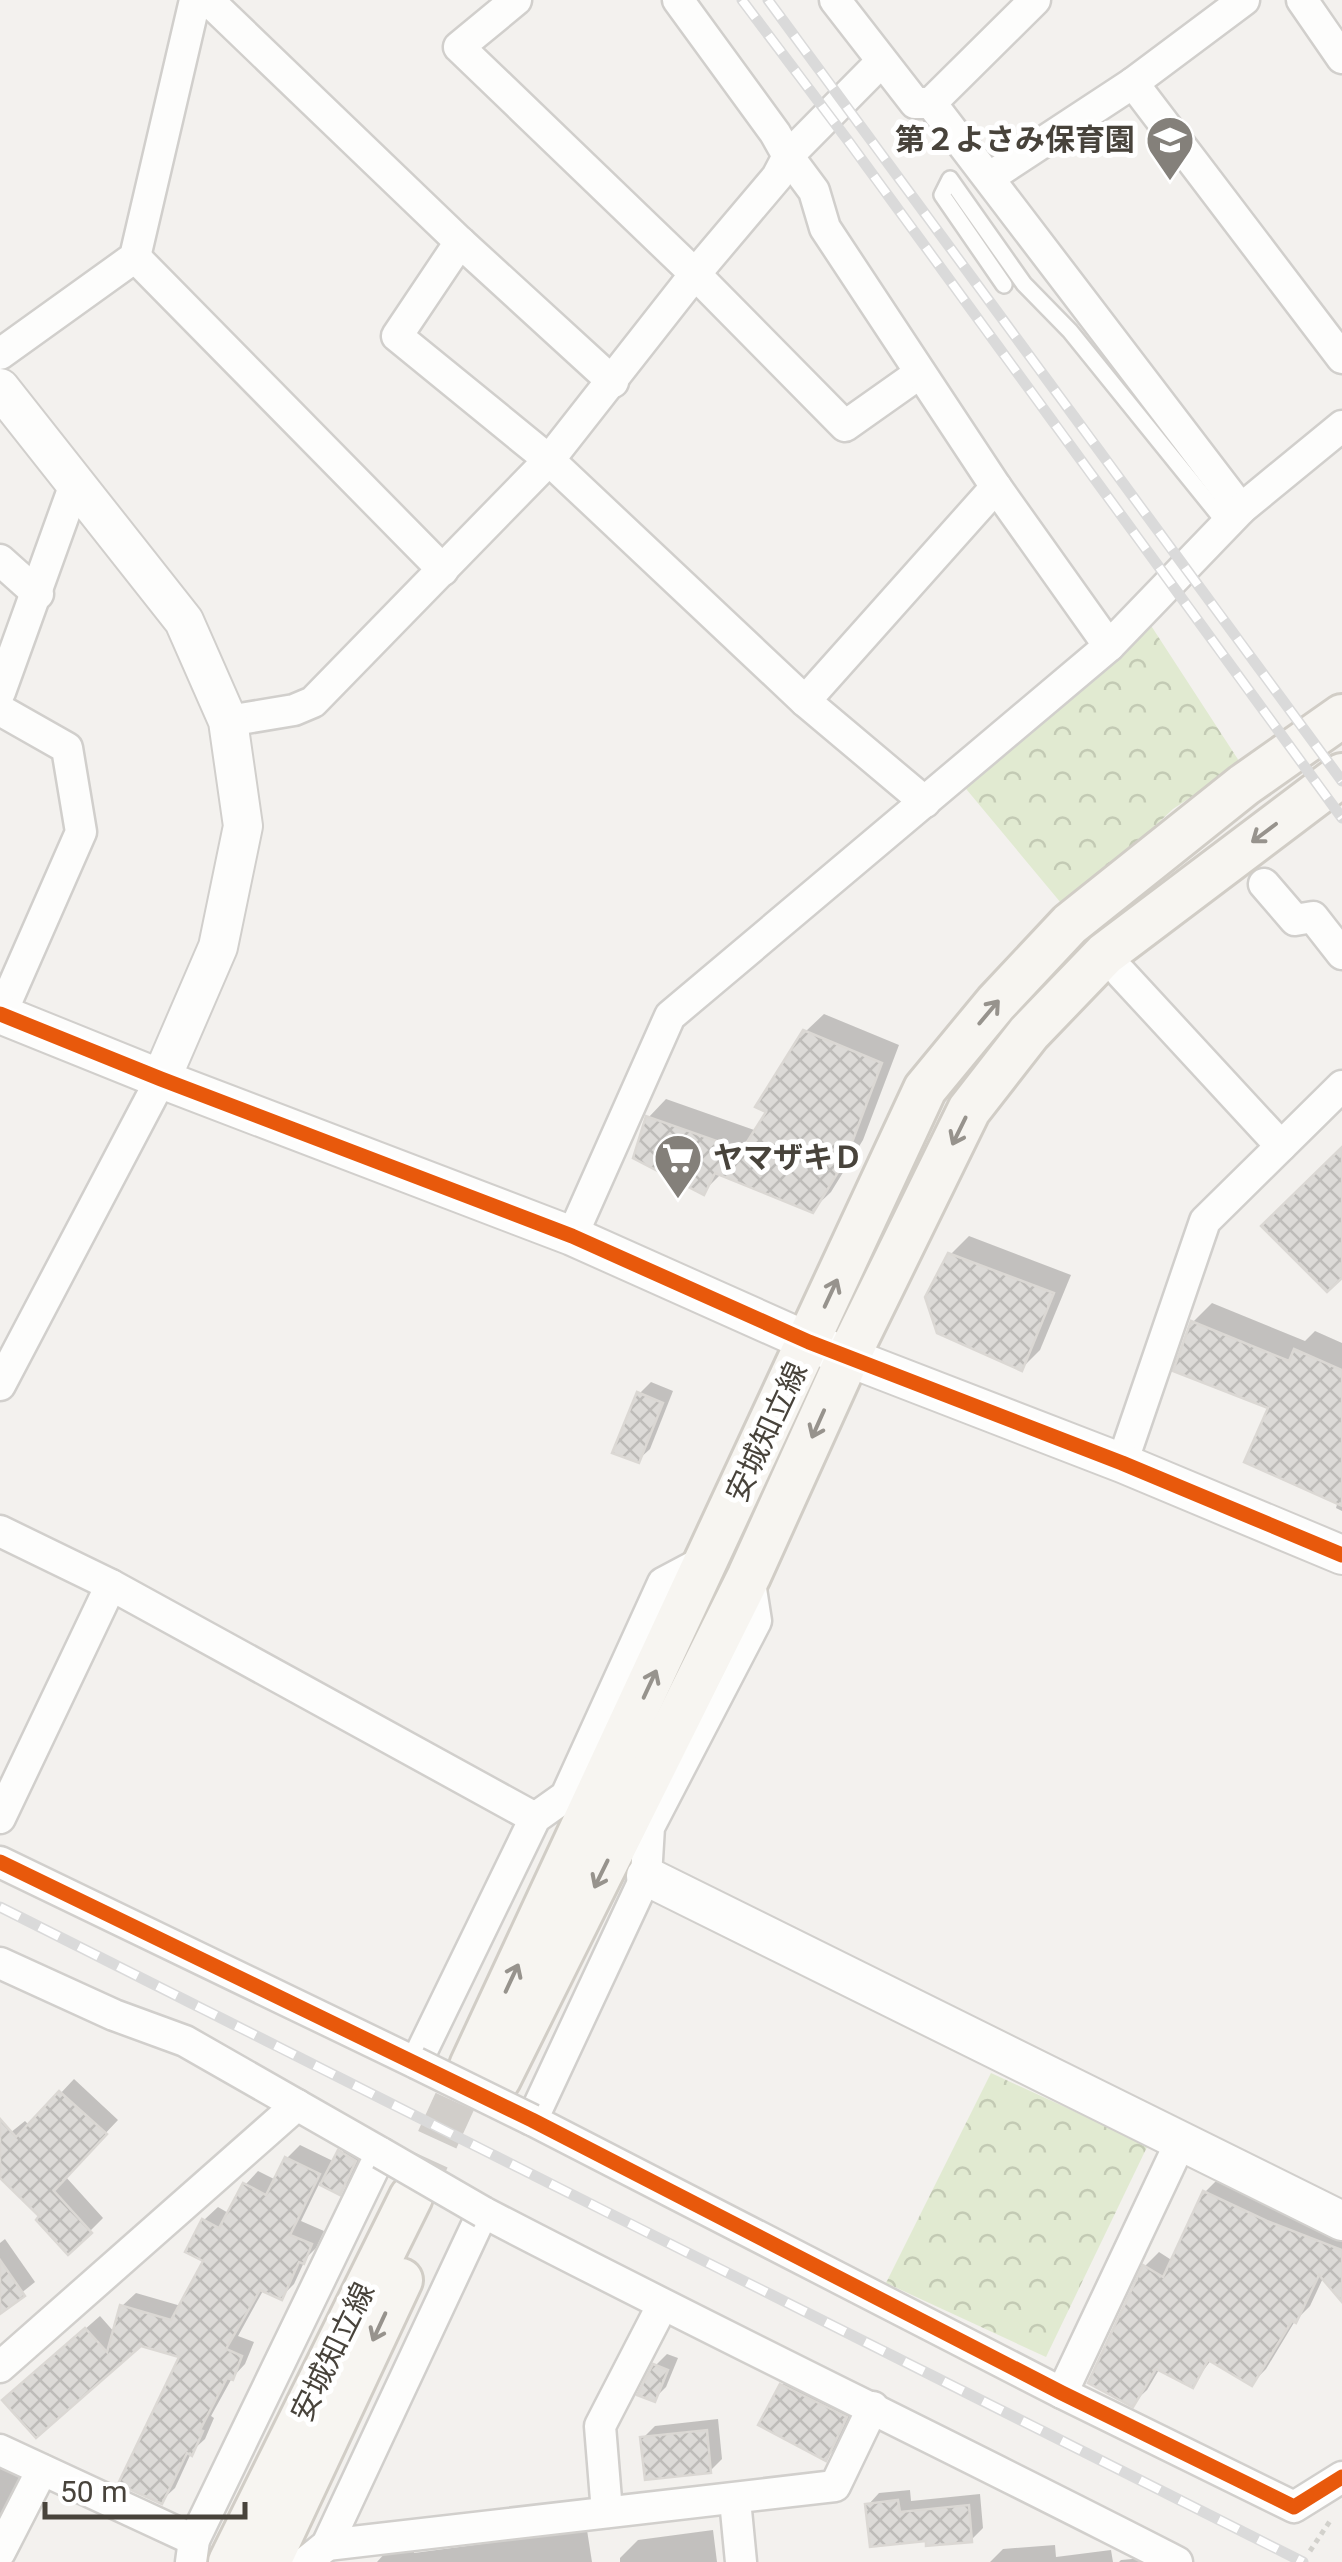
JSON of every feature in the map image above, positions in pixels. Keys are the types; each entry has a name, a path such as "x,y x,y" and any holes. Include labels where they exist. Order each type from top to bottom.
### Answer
{"main road":[{"name":"安城知立線","path":"1342,716 1244,785 1070,924 996,1002 925,1089 710,1558 485,2073 749,1576 848,1357 969,1110 1029,1033 1105,954 1342,775"},
{"name":"安城知立線","path":"230,2562 423,2202 269,2562"}],"street":[{"path":"0,354 136,257 194,0"},
{"path":"208,0 460,242 613,382"},
{"path":"516,0 459,47 695,274 845,426 920,373"},
{"path":"678,0 776,133 814,191 825,228 996,487 1110,646"},
{"path":"835,0 915,103 931,103 1035,0"},
{"path":"990,177 1132,83 1244,0"},
{"path":"1302,0 1342,58"},
{"path":"228,721 294,710 312,702 443,570 549,460 777,176 788,156 881,62"},
{"path":"1132,83 1342,358"},
{"path":"931,103 990,177 1233,516"},
{"path":"460,242 397,336 549,460 805,701 925,802"},
{"path":"136,257 443,570"},
{"path":"0,388 184,621 228,721 243,826 218,948 162,1080 0,1385"},
{"path":"572,1236 670,1016 1110,646 1233,516 1342,426"},
{"path":"0,692 75,484"},
{"path":"805,701 996,487"},
{"path":"0,560 38,594"},
{"path":"0,710 66,748 80,832 1,1014 162,1080 572,1236 809,1342 1122,1463 1342,1556"},
{"path":"1264,884 1295,920 1313,917 1342,954"},
{"path":"1121,972 1281,1146"},
{"path":"1122,1463 1205,1220 1342,1086"},
{"path":"0,1531 111,1586 535,1818"},
{"path":"416,2063 535,1818 566,1796 663,1582 710,1558"},
{"path":"532,2120 646,1876 649,1827 756,1621 749,1576"},
{"path":"0,1818 111,1586"},
{"path":"0,1862 532,2120 1294,2507 1342,2478"},
{"path":"646,1876 1342,2221"},
{"path":"0,1964 185,2042 483,2212 662,2306 873,2407 1178,2562"},
{"path":"0,2366 297,2104"},
{"path":"1062,2392 1181,2142"},
{"path":"0,2450 192,2551 380,2153"},
{"path":"316,2553 483,2212"},
{"path":"607,2512 600,2426 662,2306"},
{"path":"316,2553 607,2512 835,2486 873,2407"},
{"path":"0,2552 42,2470"},
{"path":"735,2500 742,2562"}],"lane":[{"path":"1004,286 942,196 950,179 1024,284 1233,516"}],"path":[{"path":"1310,2550 1334,2515"}],"green space":[{"path":"1148,621 1241,764 1173,809 1066,909 962,784"},
{"path":"991,2073 1148,2145 1046,2357 886,2283"}],"building":[{"path":"803,1030 882,1063 845,1161 813,1213 715,1173 704,1195 633,1158 646,1116 742,1150 766,1112 755,1107"},
{"path":"1342,1147 1342,1278 1327,1292 1261,1226"},
{"path":"948,1253 1054,1293 1022,1371 937,1333 925,1297"},
{"path":"1191,1321 1289,1361 1294,1349 1342,1370 1342,1506 1244,1462 1268,1408 1173,1371"},
{"path":"637,1392 663,1403 639,1463 612,1453"},
{"path":"59,2091 107,2134 54,2191 92,2233 68,2255 36,2220 39,2216 0,2178 0,2119 16,2137"},
{"path":"338,2150 356,2161 340,2195 320,2185"},
{"path":"285,2157 320,2174 290,2235 312,2244 282,2300 260,2290 226,2349 242,2356 233,2380 227,2378 200,2430 203,2431 192,2456 187,2453 162,2504 118,2484 179,2357 141,2346 36,2438 2,2400 85,2328 107,2352 120,2305 171,2320 203,2261 185,2252 202,2219 219,2228 243,2183 266,2195"},
{"path":"1203,2191 1342,2250 1342,2302 1319,2275 1296,2323 1292,2321 1252,2386 1208,2360 1193,2388 1156,2369 1133,2407 1088,2383 1143,2265 1163,2277"},
{"path":"0,2260 25,2296 0,2314"},
{"path":"653,2364 668,2370 655,2402 637,2395"},
{"path":"780,2384 847,2417 826,2461 758,2425"},
{"path":"707,2430 711,2473 645,2480 640,2437"},
{"path":"898,2500 900,2512 969,2505 972,2542 926,2546 926,2541 870,2547 865,2504"}],"tunnel":[{"path":"411,2197 471,2066"}],"railway":[{"path":"742,0 1342,818"},
{"path":"768,0 1342,781"},
{"path":"0,1907 1303,2562"}],"cycle path":[{"path":"0,1014 572,1236 809,1342 1122,1463 1342,1555"},
{"path":"0,1862 532,2120 1062,2393 1294,2507 1342,2477"}],"place":[{"name":"第２よさみ保育園","path":"1170,182"},
{"name":"ヤマザキＤ","path":"678,1200"}]}
